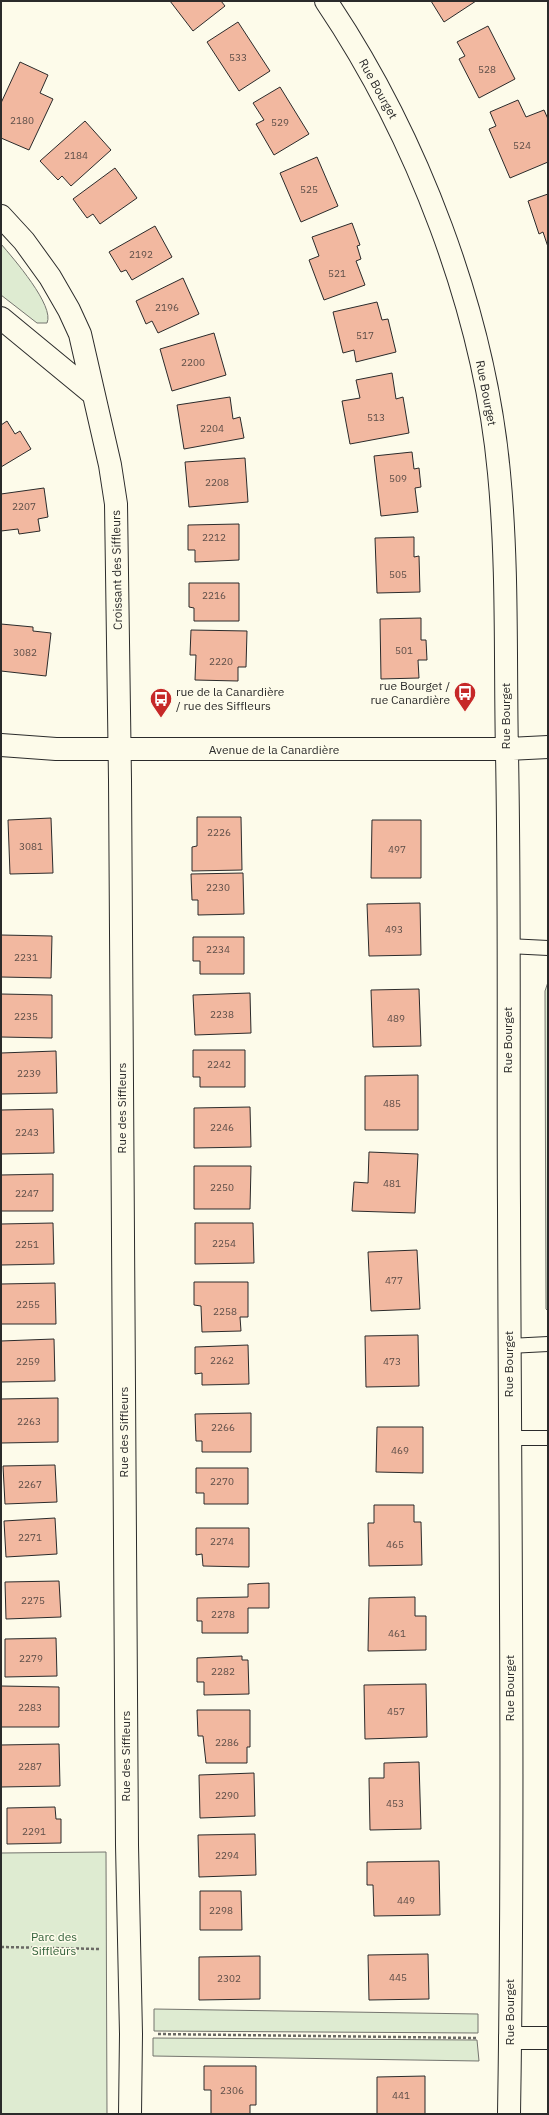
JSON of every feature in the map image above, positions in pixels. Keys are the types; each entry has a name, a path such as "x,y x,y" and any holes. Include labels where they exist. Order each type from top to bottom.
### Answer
{"street":[{"name":"Rue Bourget","path":"326,1 377,85 408,147 446,240 477,347 496,443 504,529 508,946 510,1438 509,2114"},
{"name":"Croissant des Siffleurs","path":"1,216 28,247 50,277 69,310 84,350 92,393 102,429 116,504 120,749"},
{"path":"1,318 92,393"},
{"name":"Avenue de la Canardière","path":"1,745 29,748 120,749 506,749 548,747"},
{"name":"Rue des Siffleurs","path":"120,749 127,1845 131,2034 130,2114"},
{"path":"510,2038 548,2038"}],"lane":[{"path":"508,946 548,948"},
{"path":"509,1346 548,1344"},
{"path":"510,1438 548,1438"}],"path":[{"path":"1,1947 104,1949"},
{"path":"154,2034 477,2038"}],"green space":[{"path":"1,244 32,282 39,294 48,315 47,323 37,323 1,295"},
{"path":"548,982 548,1311 546,1309 545,991"},
{"name":"Parc des Siffleurs","path":"106,1852 107,2114 1,2114 1,1853"},
{"path":"154,2009 478,2014 478,2033 154,2031"},
{"path":"153,2038 477,2040 479,2061 153,2056"}],"building":[{"path":"170,1 221,1 225,6 193,31"},
{"path":"431,1 476,1 444,22"},
{"path":"238,22 270,71 239,91 207,42"},
{"path":"488,26 515,79 479,98 459,59 465,56 457,42"},
{"path":"20,62 48,75 40,93 53,99 29,150 1,138 1,103"},
{"path":"280,87 309,134 274,155 256,124 264,120 253,103"},
{"path":"518,100 526,117 544,110 548,119 548,162 510,178 489,129 496,126 490,112"},
{"path":"85,121 111,150 71,186 62,176 58,180 40,161"},
{"path":"317,157 338,206 301,222 280,173"},
{"path":"115,168 137,198 100,224 93,214 87,218 73,199"},
{"path":"548,194 548,247 543,232 539,234 528,201"},
{"path":"352,223 360,245 357,246 361,259 356,261 365,285 324,300 309,260 319,256 312,237"},
{"path":"155,226 172,257 132,280 126,270 121,272 109,252"},
{"path":"183,278 199,314 158,333 152,321 146,324 136,301"},
{"path":"377,302 382,320 388,319 396,352 356,362 354,350 343,353 333,312"},
{"path":"214,333 226,375 172,391 160,349"},
{"path":"392,373 396,399 403,397 409,433 350,444 342,401 360,398 356,380"},
{"path":"230,397 233,419 240,417 244,438 184,449 177,405"},
{"path":"7,421 15,434 20,431 31,449 1,467 1,425"},
{"path":"412,452 414,469 419,468 421,487 415,488 418,512 381,516 374,456"},
{"path":"245,458 248,502 189,507 185,462"},
{"path":"44,488 48,517 38,519 40,531 19,534 18,529 1,531 1,494"},
{"path":"239,524 239,560 195,562 195,550 188,550 188,525"},
{"path":"414,537 414,557 419,556 420,592 377,593 375,538"},
{"path":"189,583 239,583 239,621 194,621 194,608 189,607"},
{"path":"421,618 421,640 426,640 427,660 418,660 419,678 381,679 380,619"},
{"path":"1,624 33,627 33,631 51,633 46,676 1,671"},
{"path":"191,630 247,631 246,667 238,667 238,681 195,680 196,655 190,655"},
{"path":"197,817 241,817 242,870 192,871 192,847 197,846"},
{"path":"51,818 53,873 10,874 8,820"},
{"path":"372,820 421,820 421,878 371,878"},
{"path":"243,873 244,914 198,915 198,900 192,900 191,874"},
{"path":"420,903 421,955 369,956 367,904"},
{"path":"1,935 52,936 51,978 1,977"},
{"path":"193,937 244,937 244,974 200,974 200,961 193,961"},
{"path":"419,989 421,1046 373,1047 371,990"},
{"path":"250,993 251,1033 195,1035 193,995"},
{"path":"1,994 52,995 52,1038 1,1037"},
{"path":"193,1050 245,1050 245,1087 200,1087 200,1077 193,1077"},
{"path":"56,1051 57,1093 1,1094 1,1053"},
{"path":"418,1075 418,1130 365,1130 365,1076"},
{"path":"250,1107 251,1147 194,1148 194,1108"},
{"path":"53,1109 54,1153 1,1154 1,1110"},
{"path":"369,1152 418,1154 415,1213 352,1211 354,1182 368,1183"},
{"path":"194,1166 251,1166 250,1209 194,1209"},
{"path":"53,1174 53,1211 1,1211 1,1175"},
{"path":"53,1223 54,1264 1,1265 1,1224"},
{"path":"195,1223 253,1223 254,1263 195,1264"},
{"path":"417,1250 420,1309 371,1311 368,1252"},
{"path":"194,1282 248,1282 248,1317 240,1317 241,1331 202,1332 201,1306 194,1305"},
{"path":"55,1283 56,1324 1,1324 1,1284"},
{"path":"418,1335 419,1386 366,1387 365,1336"},
{"path":"54,1339 55,1381 1,1382 1,1341"},
{"path":"248,1345 249,1384 202,1385 202,1373 195,1374 195,1347"},
{"path":"58,1398 58,1442 1,1443 1,1399"},
{"path":"251,1413 251,1452 202,1452 202,1441 196,1441 195,1414"},
{"path":"377,1427 423,1427 423,1473 376,1472"},
{"path":"55,1465 57,1502 5,1504 3,1466"},
{"path":"196,1468 248,1468 248,1504 204,1504 204,1493 196,1493"},
{"path":"374,1505 414,1505 414,1522 421,1522 422,1565 369,1566 368,1523 374,1523"},
{"path":"55,1518 57,1554 6,1557 4,1521"},
{"path":"196,1528 249,1528 249,1567 203,1566 202,1554 196,1555"},
{"path":"59,1581 61,1617 6,1619 5,1582"},
{"path":"269,1583 269,1608 248,1608 248,1633 202,1633 202,1621 197,1621 197,1598 248,1597 248,1584"},
{"path":"415,1597 415,1616 426,1616 426,1650 368,1651 369,1598"},
{"path":"56,1638 57,1676 5,1677 5,1639"},
{"path":"242,1656 242,1660 248,1660 249,1694 204,1695 204,1682 197,1682 197,1658"},
{"path":"426,1684 427,1737 365,1739 364,1685"},
{"path":"1,1686 59,1687 59,1727 1,1727"},
{"path":"197,1710 250,1710 250,1747 247,1747 247,1763 206,1763 203,1736 198,1736"},
{"path":"59,1744 60,1786 1,1787 1,1745"},
{"path":"419,1762 421,1829 370,1830 369,1778 384,1778 384,1763"},
{"path":"254,1773 255,1816 200,1818 199,1775"},
{"path":"55,1807 56,1819 61,1819 61,1843 7,1844 7,1808"},
{"path":"255,1834 256,1875 199,1877 198,1835"},
{"path":"439,1861 440,1915 374,1916 373,1885 367,1885 367,1862"},
{"path":"200,1891 241,1891 242,1930 200,1930"},
{"path":"428,1954 429,1999 369,2000 368,1955"},
{"path":"260,1956 260,1999 199,2000 199,1957"},
{"path":"204,2066 256,2066 256,2105 250,2105 250,2114 211,2114 211,2090 204,2090"},
{"path":"425,2076 425,2114 377,2114 377,2077"}],"place":[{"name":"rue Bourget / rue Canardière","path":"465,712"},
{"name":"rue de la Canardière / rue des Siffleurs","path":"161,718"}]}
